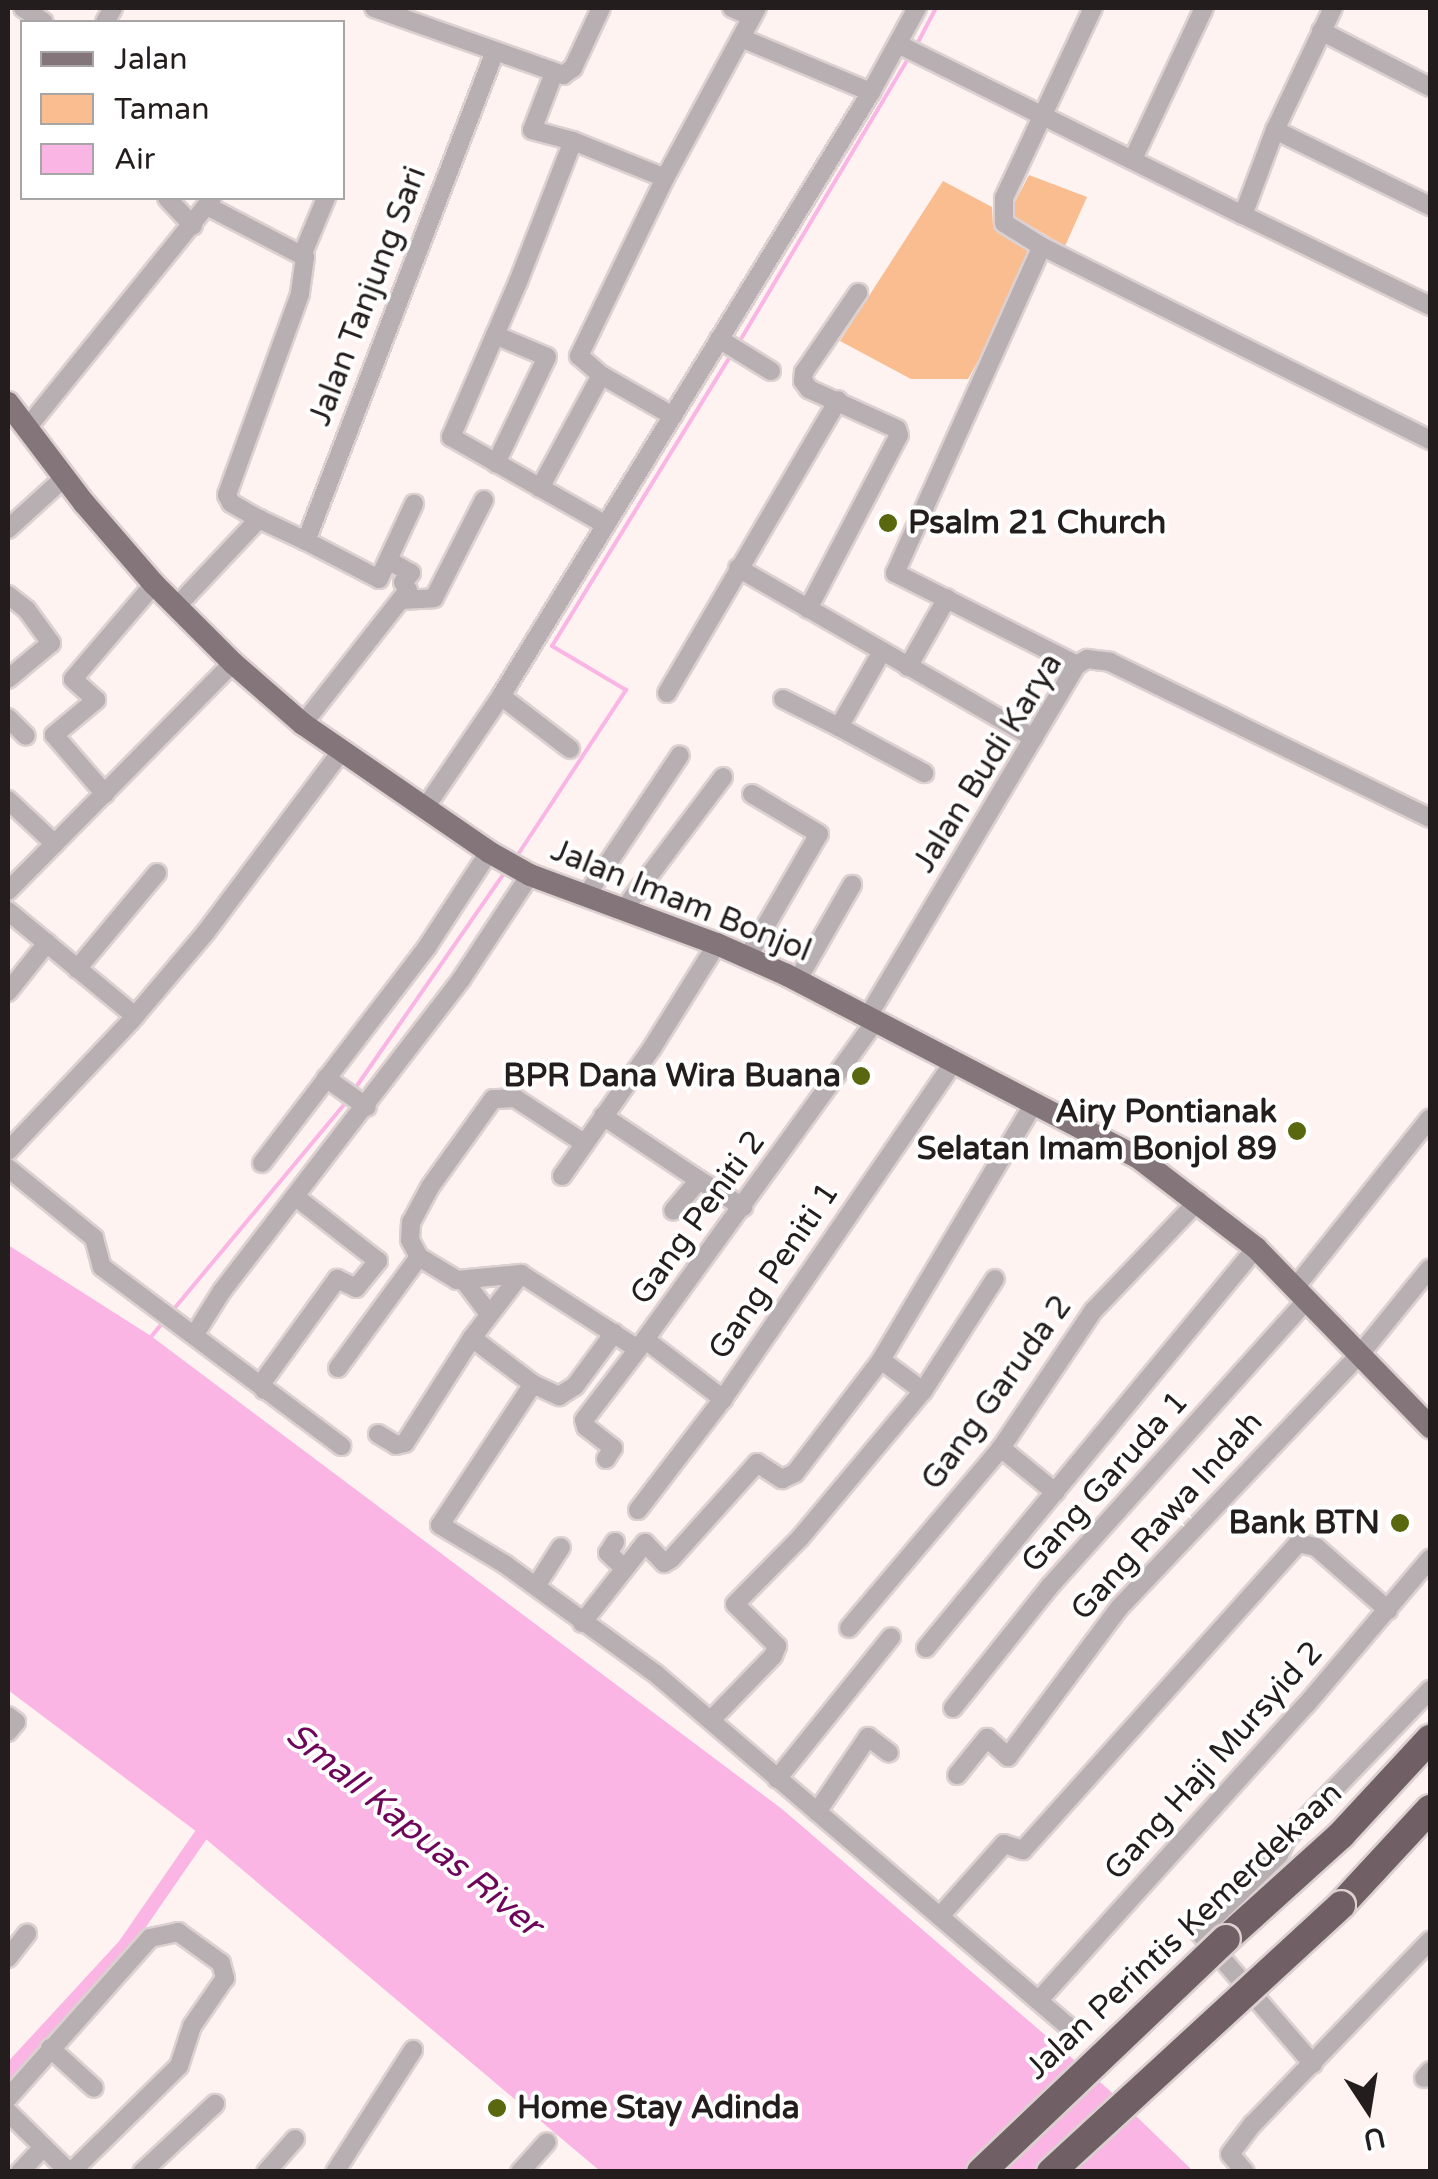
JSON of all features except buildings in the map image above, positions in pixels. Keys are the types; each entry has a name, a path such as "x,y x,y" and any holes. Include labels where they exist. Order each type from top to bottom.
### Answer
{"highway":[{"name":"Jalan Perintis Kemerdekaan","path":"981,2172 1341,1834 1430,1739"},
{"path":"1050,2172 1342,1904 1430,1809"}],"main road":[{"name":"Jalan Imam Bonjol","path":"8,403 154,584 233,663 303,724 492,854 528,874 717,944 797,981 1140,1160 1200,1200 1256,1248 1427,1416"}],"street":[{"path":"374,8 494,54 563,74 573,68 601,8"},
{"path":"672,416 601,375 578,356 665,178 755,12 732,8"},
{"path":"425,808 501,696 720,340 900,44 916,8"},
{"path":"1093,8 1047,116 1002,204 1006,225 1430,440"},
{"path":"1133,159 1204,8"},
{"path":"1243,215 1274,130 1333,8"},
{"path":"1321,31 1430,86"},
{"path":"741,38 870,92"},
{"path":"900,44 1430,306"},
{"name":"Jalan Tanjung Sari","path":"306,541 494,54"},
{"path":"554,73 532,130 573,141 665,178"},
{"path":"1274,130 1430,206"},
{"path":"573,141 451,437 604,524"},
{"path":"169,200 194,226"},
{"path":"325,200 303,253 306,271 300,294 227,495 231,503 380,578 414,504"},
{"path":"27,428 210,202 303,253"},
{"path":"1038,255 896,572 1077,665"},
{"path":"808,609 899,435 897,429 809,389 803,375 858,293"},
{"path":"495,336 547,357 496,462"},
{"path":"720,340 771,371"},
{"path":"540,488 601,375"},
{"path":"667,693 838,400"},
{"path":"8,529 65,477"},
{"path":"404,595 434,598 484,500"},
{"path":"177,606 259,518"},
{"path":"303,724 404,595 403,582 412,573 388,560"},
{"path":"738,568 1034,738"},
{"path":"105,794 54,735 96,700 72,679 154,584"},
{"path":"8,595 27,610 51,643 8,679"},
{"path":"908,668 947,598"},
{"path":"839,726 881,653"},
{"name":"Jalan Budi Karya","path":"871,1020 1077,665 1091,658 1110,662 1430,818"},
{"path":"8,891 233,663"},
{"path":"501,696 570,749"},
{"path":"782,700 924,773"},
{"path":"8,718 26,736"},
{"path":"8,1150 135,1016 206,932 342,750"},
{"path":"586,896 680,755"},
{"path":"624,909 723,778"},
{"path":"747,958 819,834 752,794"},
{"path":"8,800 54,844"},
{"path":"262,1164 329,1080 492,854"},
{"path":"76,969 156,873"},
{"path":"195,1334 362,1104 462,978 528,874"},
{"path":"797,981 852,884"},
{"path":"8,911 135,1016"},
{"path":"8,992 46,944"},
{"path":"562,1176 717,944"},
{"name":"Gang Peniti 2","path":"521,1274 614,1334 642,1345 743,1207 871,1020"},
{"name":"Gang Peniti 1","path":"638,1510 723,1398 954,1062"},
{"path":"329,1080 362,1104"},
{"path":"489,1314 465,1282 419,1257 410,1240 411,1222 446,1162 493,1099 515,1098 584,1142"},
{"path":"582,1623 645,1543 664,1563 670,1559 758,1463 782,1479 794,1473 881,1360 1034,1104"},
{"path":"603,1116 743,1207"},
{"name":"Gang Garuda 1","path":"953,1708 1051,1586 1300,1295 1430,1118"},
{"path":"8,1168 94,1238 102,1268 341,1446"},
{"path":"673,1211 699,1180"},
{"path":"264,1390 264,1380 337,1278 356,1288 378,1261 297,1198"},
{"name":"Gang Garuda 2","path":"849,1628 1001,1448 1093,1311 1200,1200"},
{"path":"926,1648 1256,1248"},
{"path":"338,1368 419,1257"},
{"name":"Gang Rawa Indah","path":"957,1775 986,1738 1008,1756 1119,1608 1361,1353 1430,1268"},
{"path":"465,1282 521,1274"},
{"path":"378,1434 396,1445 405,1443 472,1338 521,1274"},
{"path":"711,1720 777,1646 735,1604 800,1538 923,1391 996,1279"},
{"path":"472,1338 548,1394 564,1394 614,1334"},
{"path":"606,1460 613,1448 584,1424 642,1345 723,1398"},
{"path":"881,1360 923,1391"},
{"path":"533,1384 440,1525 536,1586 582,1623 608,1636 1070,2028"},
{"path":"1001,1448 1055,1492"},
{"path":"615,1542 608,1552 624,1567"},
{"path":"941,1915 1004,1844 1023,1850 1298,1544 1316,1547 1388,1610"},
{"path":"536,1586 561,1547"},
{"name":"Gang Haji Mursyid 2","path":"1040,2000 1430,1559"},
{"path":"777,1778 891,1637"},
{"path":"1313,2064 1199,1932 1279,1854 1287,1838 1430,1690"},
{"path":"8,1716 16,1722 8,1732"},
{"path":"817,1812 868,1737 889,1754"},
{"path":"8,2098 128,1958 156,1934 167,1930 185,1934 223,1966 224,1978 192,2026 180,2066 70,2172 8,2112"},
{"path":"8,1958 27,1934"},
{"path":"1246,2172 1230,2154 1430,1941"},
{"path":"50,2048 94,2088"},
{"path":"335,2172 413,2050"},
{"path":"142,2172 215,2104"},
{"path":"266,2172 295,2139"},
{"path":"520,2172 548,2142"},
{"path":"20,2172 42,2147"}],"green space":[{"path":"1029,175 1087,197 1065,246 1009,213"},
{"path":"943,181 992,207 993,226 1037,254 968,379 911,379 840,341"}],"water":[{"name":"Small Kapuas River","path":"8,1245 151,1336 782,1809 1108,2089 1193,2171 600,2171 201,1835 8,1690"}],"waterway":[{"path":"915,48 936,8"},
{"path":"738,344 910,56"},
{"path":"517,856 626,690 552,646 733,352"},
{"path":"354,1090 505,872"},
{"path":"173,1310 346,1102"},
{"path":"151,1337 164,1321"},
{"path":"8,2072 125,1945 201,1835"}],"place":[{"name":"Psalm 21 Church","path":"888,523"},
{"name":"BPR Dana Wira Buana","path":"861,1076"},
{"name":"Airy Pontianak Selatan Imam Bonjol 89","path":"1297,1131"},
{"name":"Bank BTN","path":"1400,1523"},
{"name":"Home Stay Adinda","path":"497,2108"}]}
